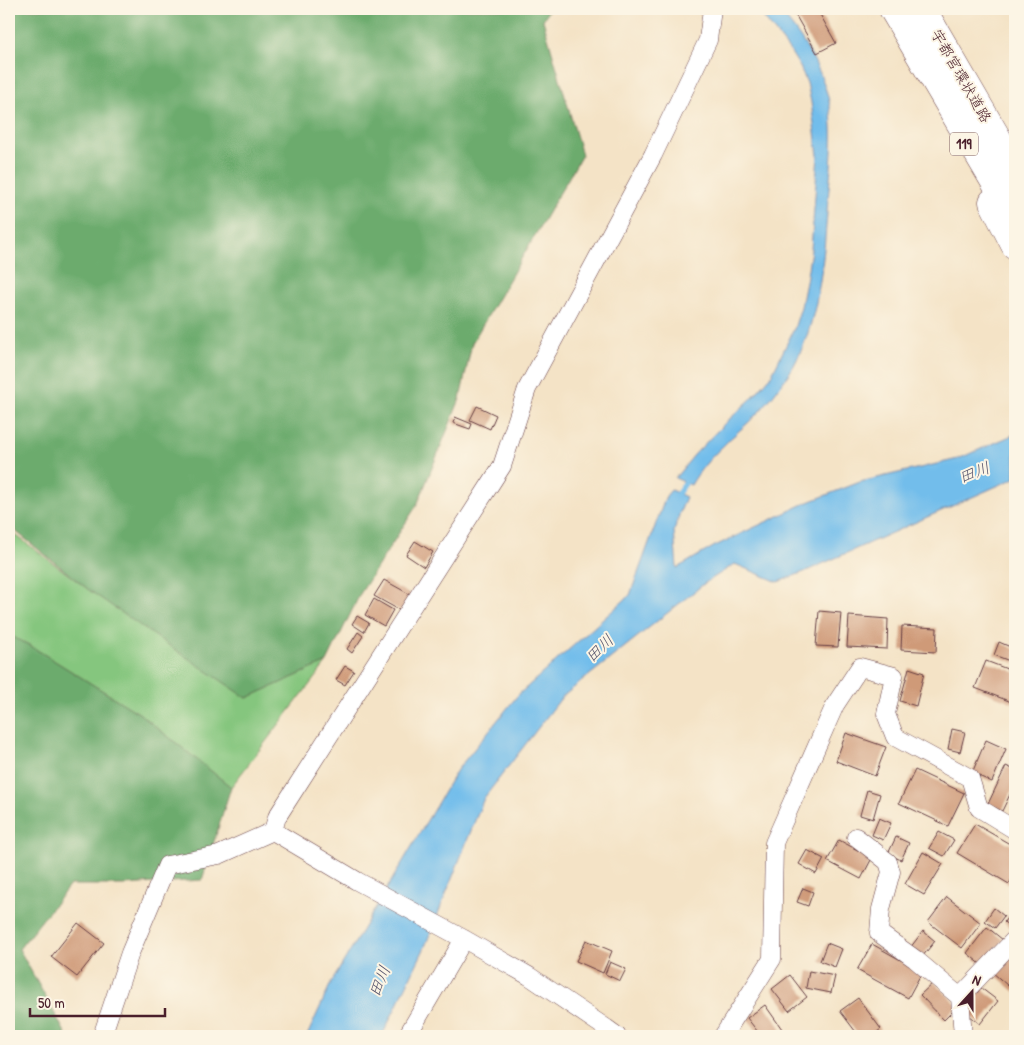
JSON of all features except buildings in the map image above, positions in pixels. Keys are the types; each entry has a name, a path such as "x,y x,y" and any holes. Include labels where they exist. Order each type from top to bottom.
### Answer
{"highway":[{"name":"宇都宮環状道路","path":"893,9 1015,216"},
{"name":"宇都宮環状道路","path":"922,9 1008,154 1015,170"},
{"name":"119","path":"912,42 1015,245"}],"street":[{"path":"102,1036 130,953 167,865 219,855 273,830 277,817 502,466 527,389 653,155 708,40 712,9"},
{"path":"723,1036 772,959 774,843 835,705 860,667 894,676 886,714 895,737 970,778 979,808 1015,830"},
{"path":"273,830 358,882 529,976 617,1036"},
{"path":"856,837 888,862 892,872 881,909 879,933 916,958 960,997 963,1036"},
{"path":"407,1036 461,938"},
{"path":"960,997 1015,939"}],"green space":[{"path":"9,9 549,9 543,20 582,155 472,343 460,399 417,505 360,594 327,662 247,698 89,590 9,526"},
{"path":"9,530 89,590 247,698 327,662 231,787 140,714 29,645 9,635"},
{"path":"9,635 29,645 140,714 231,787 202,880 125,885 70,885 19,949 67,1036 9,1036"}],"water":[{"path":"757,9 778,9 802,39 820,72 828,97 832,122 832,148 822,266 814,313 799,356 788,375 758,413 709,460 691,485 675,478 695,454 751,399 771,376 794,329 801,307 811,250 818,155 807,83 790,51"},
{"name":"田川","path":"1015,434 1015,478 778,582 735,564 705,583 562,697 484,798 424,949 382,1036 307,1036 331,983 457,770 518,695 630,595 666,496 671,490 686,497 674,531 677,568 715,546 806,503 860,482 958,459"}],"waterway":[{"path":"674,499 689,478"}]}
